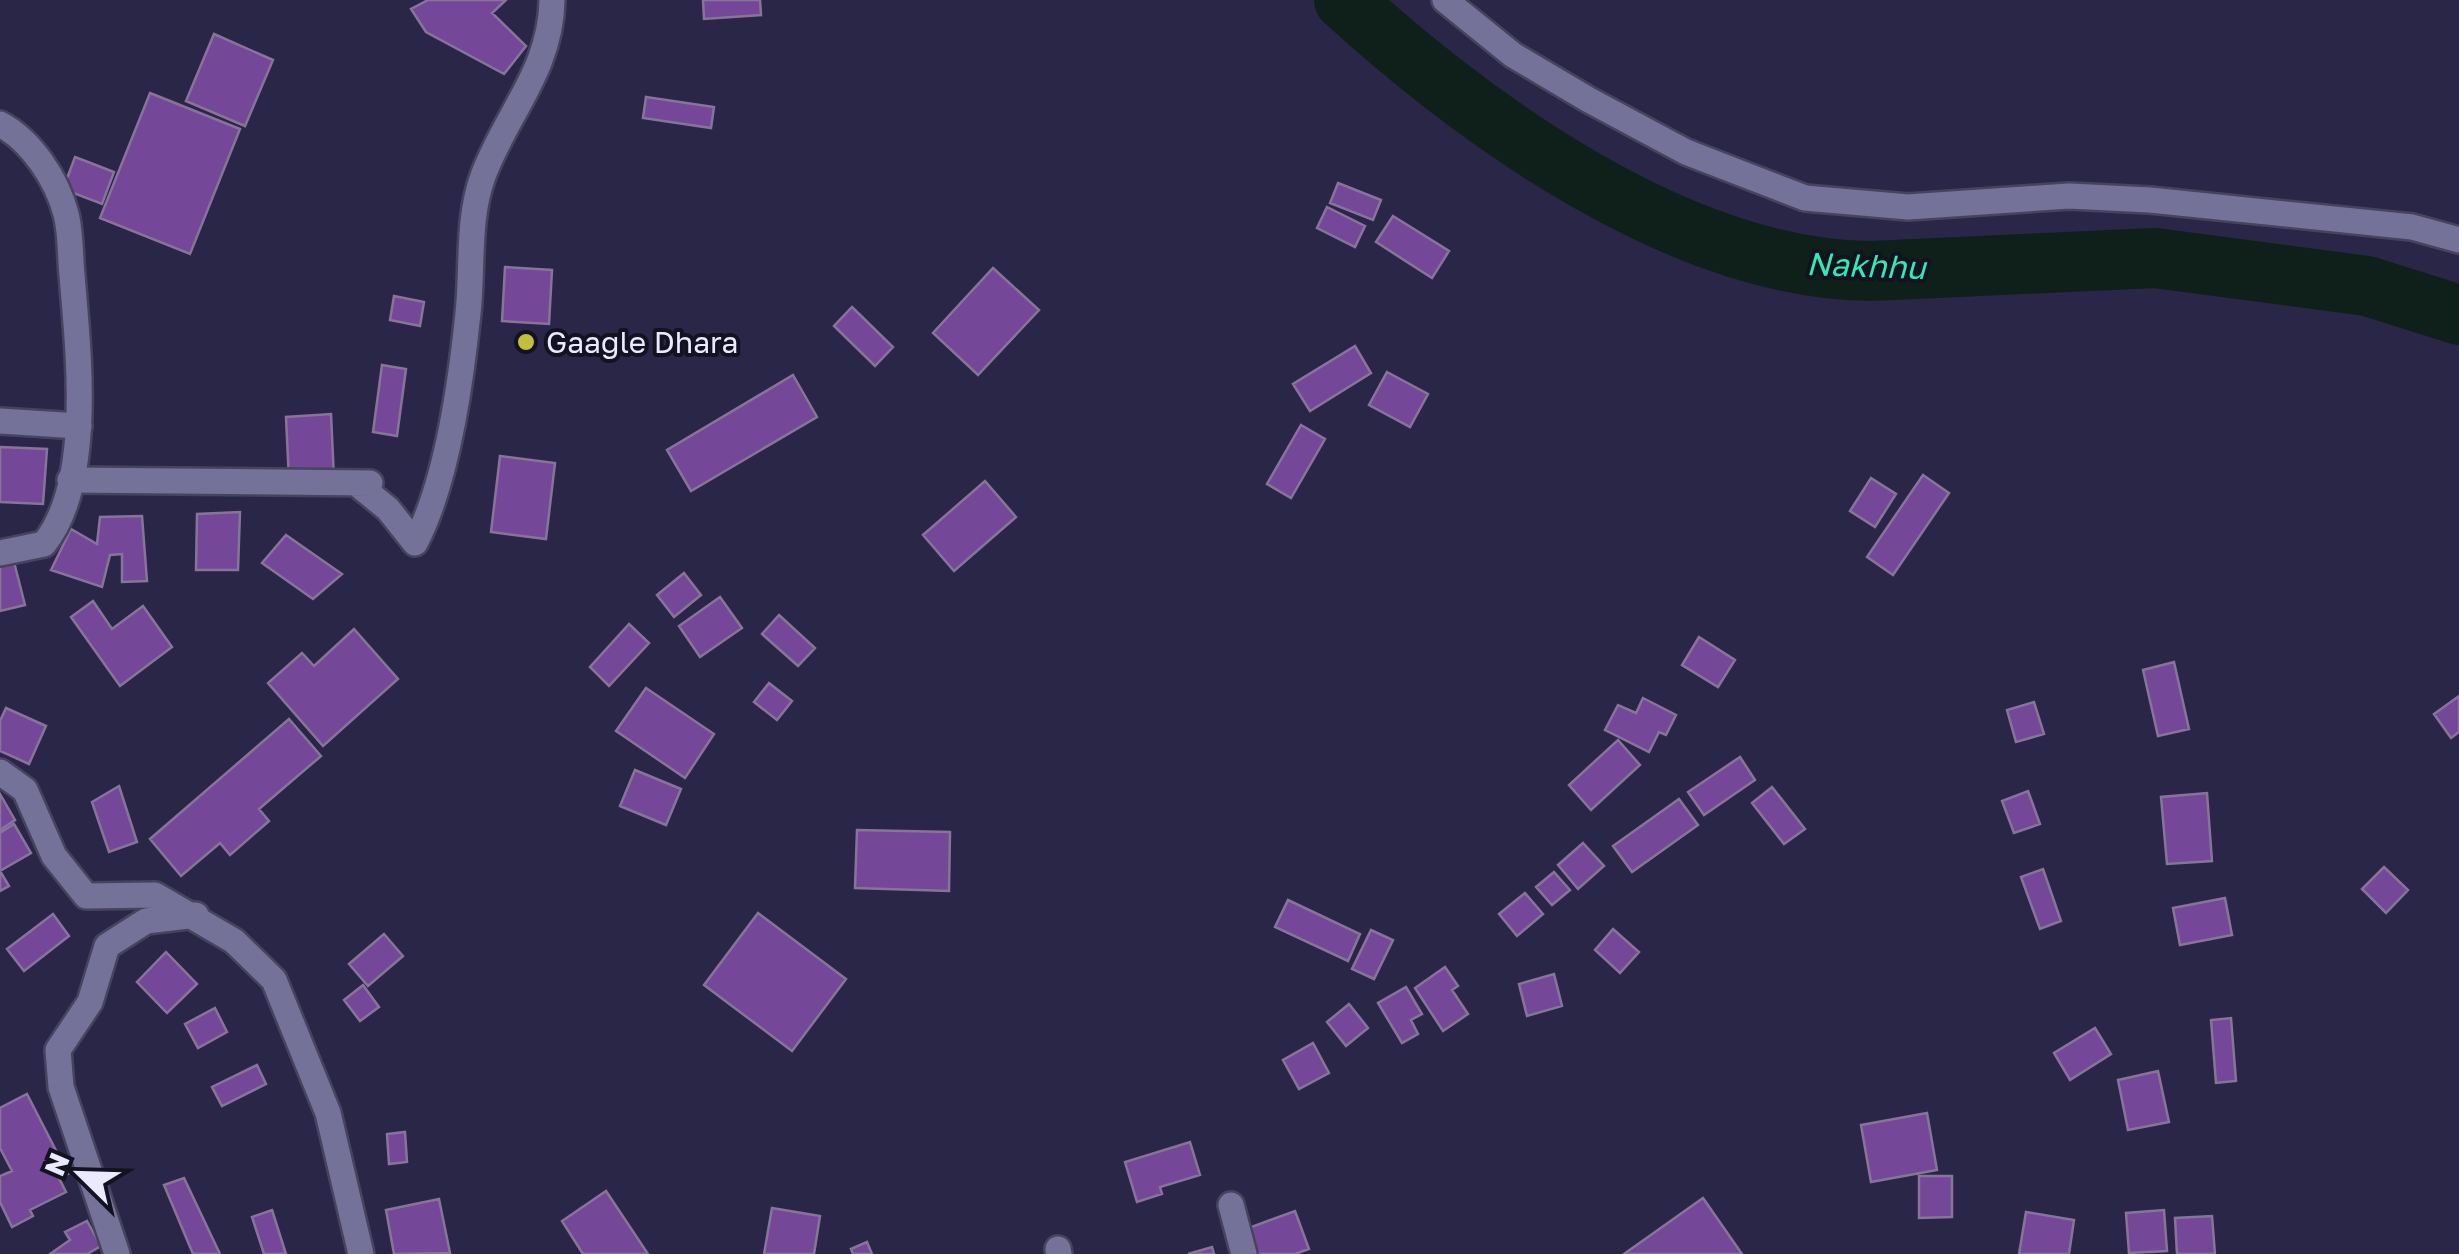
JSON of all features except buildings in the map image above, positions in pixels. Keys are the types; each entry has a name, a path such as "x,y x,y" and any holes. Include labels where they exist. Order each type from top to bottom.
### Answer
{"street":[{"path":"70,480 364,483 416,543 436,504 468,314 473,220 481,180 543,60 552,0"},
{"path":"1445,0 1513,55 1589,100 1686,152 1805,198 1908,207 2069,196 2150,200 2412,227 2459,240"},
{"path":"0,124 46,167 66,215 79,426 70,480 55,531 44,544 0,552"},
{"path":"0,420 79,426"},
{"path":"0,772 25,790 54,856 86,896 154,894 196,915 234,941 274,980 328,1113 361,1254"},
{"path":"117,1254 61,1086 58,1050 90,1002 107,946 146,922 196,915"},
{"path":"1230,1204 1244,1254"}],"waterway":[{"name":"Nakhhu","path":"1344,0 1457,94 1521,140 1657,217 1729,246 1801,264 1872,271 2155,258 2367,286 2459,315"}],"place":[{"name":"Gaagle Dhara","path":"526,342"}]}
